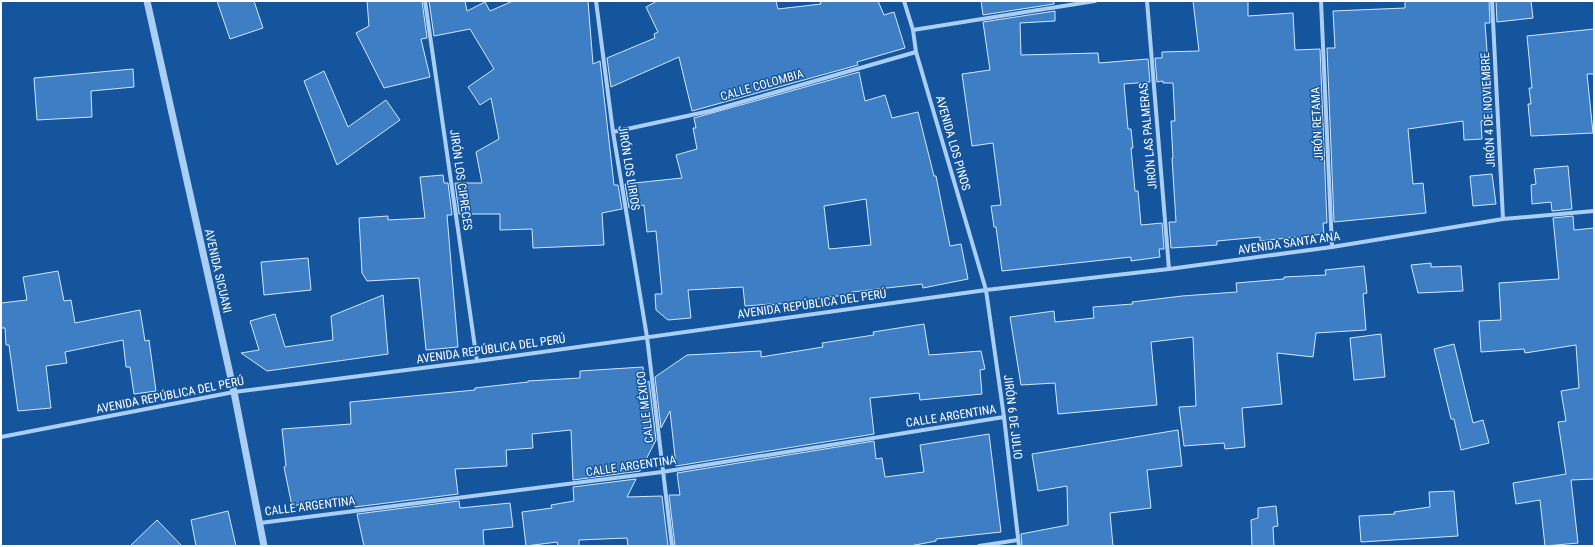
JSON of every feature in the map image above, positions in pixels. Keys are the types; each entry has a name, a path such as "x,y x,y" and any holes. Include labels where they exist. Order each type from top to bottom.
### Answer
{"street":[{"name":"AVENIDA SICUANI","path":"147,1 234,392 264,546"},
{"name":"JIRÓN LOS CIPRECES","path":"425,1 477,361"},
{"name":"JIRÓN LOS LIRIOS","path":"596,1 613,132 646,337"},
{"name":"AVENIDA LOS PINOS","path":"904,1 913,30 916,52 986,290"},
{"path":"913,30 1095,1"},
{"name":"JIRÓN LAS PALMERAS","path":"1147,1 1169,269"},
{"name":"JIRÓN RETAMA","path":"1321,1 1332,247"},
{"name":"JIRÓN 4 DE NOVIEMBRE","path":"1492,1 1504,219"},
{"name":"CALLE COLOMBIA","path":"613,132 710,111 916,52"},
{"name":"AVENIDA SANTA ANA","path":"986,290 1169,269 1332,247 1504,219 1594,211"},
{"name":"AVENIDA REPÚBLICA DEL PERÚ","path":"1,437 234,392 477,361 986,290"},
{"name":"JIRÓN 6 DE JULIO","path":"986,290 1004,417 1019,546"},
{"name":"CALLE MÉXICO","path":"646,337 672,546"},
{"name":"CALLE ARGENTINA","path":"260,523 662,472 1004,417"},
{"path":"978,546 1018,540"}],"building":[{"path":"217,1 254,1 263,28 230,39"},
{"path":"367,1 422,1 427,38 421,39 430,77 384,88 356,33 369,26"},
{"path":"429,1 465,1 467,11 485,2 490,11 513,1 588,1 593,64 600,61 614,185 618,185 622,209 602,213 604,245 533,248 532,229 500,230 500,214 459,214 455,183 482,183 476,152 499,139 491,98 480,105 468,87 494,69 470,29 434,36"},
{"path":"657,1 776,1 778,9 821,4 820,1 878,1 884,15 894,12 905,48 857,62 858,65 692,111 679,57 611,87 607,58 655,38 654,34 658,32 646,7"},
{"path":"981,1 1054,1 1054,4 983,15"},
{"path":"1193,1 1248,1 1248,16 1293,13 1295,50 1320,49 1327,223 1323,223 1324,234 1260,241 1260,237 1217,241 1217,245 1171,248 1169,222 1176,222 1171,121 1175,121 1173,83 1163,83 1163,81 1157,82 1155,58 1162,58 1162,52 1199,51"},
{"path":"1405,1 1489,1 1490,23 1485,23 1492,120 1481,121 1482,139 1464,140 1463,121 1408,129 1413,184 1423,183 1426,213 1334,222 1327,48 1335,48 1333,11 1405,8"},
{"path":"1496,1 1531,1 1533,18 1497,22"},
{"path":"1055,11 1055,21 1020,23 1021,55 1098,53 1099,63 1148,59 1150,82 1124,84 1128,129 1131,129 1133,148 1131,148 1135,191 1138,191 1141,225 1162,223 1164,249 1159,249 1160,257 1131,261 1131,257 1002,271 996,227 994,227 991,206 1001,205 993,143 972,146 962,74 990,70 983,22"},
{"path":"1594,29 1594,74 1587,74 1593,133 1531,136 1528,104 1531,104 1529,88 1532,88 1527,36"},
{"path":"133,69 134,87 91,91 92,117 37,120 34,78"},
{"path":"324,71 348,127 386,100 400,120 337,165 304,81"},
{"path":"859,72 865,101 885,95 892,118 918,112 934,176 936,176 950,246 961,244 968,279 923,288 922,284 852,292 852,294 771,305 745,306 743,287 688,290 691,318 668,320 656,310 655,294 662,294 656,231 647,232 644,205 629,208 625,184 682,178 676,155 697,149 693,128 696,128 694,118","holes":["866,199 871,245 829,249 824,206"]},
{"path":"1568,166 1572,209 1552,211 1551,202 1532,204 1531,185 1536,184 1534,169"},
{"path":"1492,174 1496,204 1473,206 1470,176"},
{"path":"443,175 444,183 448,183 452,215 447,215 458,347 426,350 419,278 367,281 362,273 359,218 388,216 388,220 425,218 420,177"},
{"path":"1573,216 1574,230 1594,228 1594,479 1571,480 1578,543 1545,546 1540,500 1516,504 1513,483 1566,474 1558,422 1566,421 1561,391 1579,388 1576,345 1525,353 1524,349 1481,352 1479,321 1501,320 1499,283 1559,279 1553,218"},
{"path":"308,258 311,290 264,295 261,262"},
{"path":"1431,263 1431,267 1461,266 1463,291 1418,293 1411,265"},
{"path":"1364,266 1367,293 1363,294 1366,330 1316,333 1313,357 1277,353 1282,404 1242,408 1245,447 1225,449 1224,443 1184,446 1179,407 1196,406 1193,337 1151,342 1157,405 1058,414 1055,383 1021,385 1010,317 1054,311 1055,322 1094,318 1093,307 1133,304 1132,302 1182,296 1237,292 1236,283 1284,279 1284,277 1326,275 1325,270"},
{"path":"58,271 64,301 71,300 75,323 140,310 145,341 149,340 156,391 134,394 130,367 126,367 123,340 65,352 67,363 46,366 51,408 18,411 9,345 6,345 5,328 1,328 1,303 27,300 23,277"},
{"path":"383,295 388,354 267,371 241,353 259,350 250,321 275,314 285,347 333,340 331,316"},
{"path":"924,324 929,355 981,351 985,369 980,370 982,394 920,400 919,393 870,398 874,434 676,466 670,411 661,428 655,377 687,355 761,351 761,357 823,347 822,343 874,335 873,332"},
{"path":"1381,334 1385,377 1354,380 1350,338"},
{"path":"1454,344 1473,423 1483,420 1489,443 1461,450 1454,419 1451,419 1434,349"},
{"path":"643,367 644,384 649,381 656,440 640,471 573,480 571,430 532,434 533,448 506,450 507,466 455,469 458,494 355,507 353,499 329,499 292,506 284,467 286,466 282,429 351,424 350,402 475,390 475,388 528,381 580,378 580,371"},
{"path":"1178,430 1182,466 1147,470 1151,508 1110,513 1113,546 1022,546 1021,534 1068,525 1067,486 1038,491 1032,454"},
{"path":"989,434 1001,532 936,539 936,541 910,546 675,546 669,495 680,495 677,473 874,441 876,459 882,458 885,477 924,472 920,445"},
{"path":"636,479 627,497 662,496 668,546 628,546 627,538 579,540 579,546 558,546 557,542 526,546 522,512 552,508 551,505 574,501 573,487"},
{"path":"1454,491 1458,536 1361,542 1359,516 1395,514 1394,512 1430,507 1429,492"},
{"path":"459,501 460,508 510,503 513,527 483,530 484,546 364,546 357,514"},
{"path":"1276,506 1278,526 1273,527 1274,546 1252,546 1251,520 1258,518 1258,508"},
{"path":"228,511 236,546 196,546 191,520"},
{"path":"157,520 182,546 130,546"}]}
